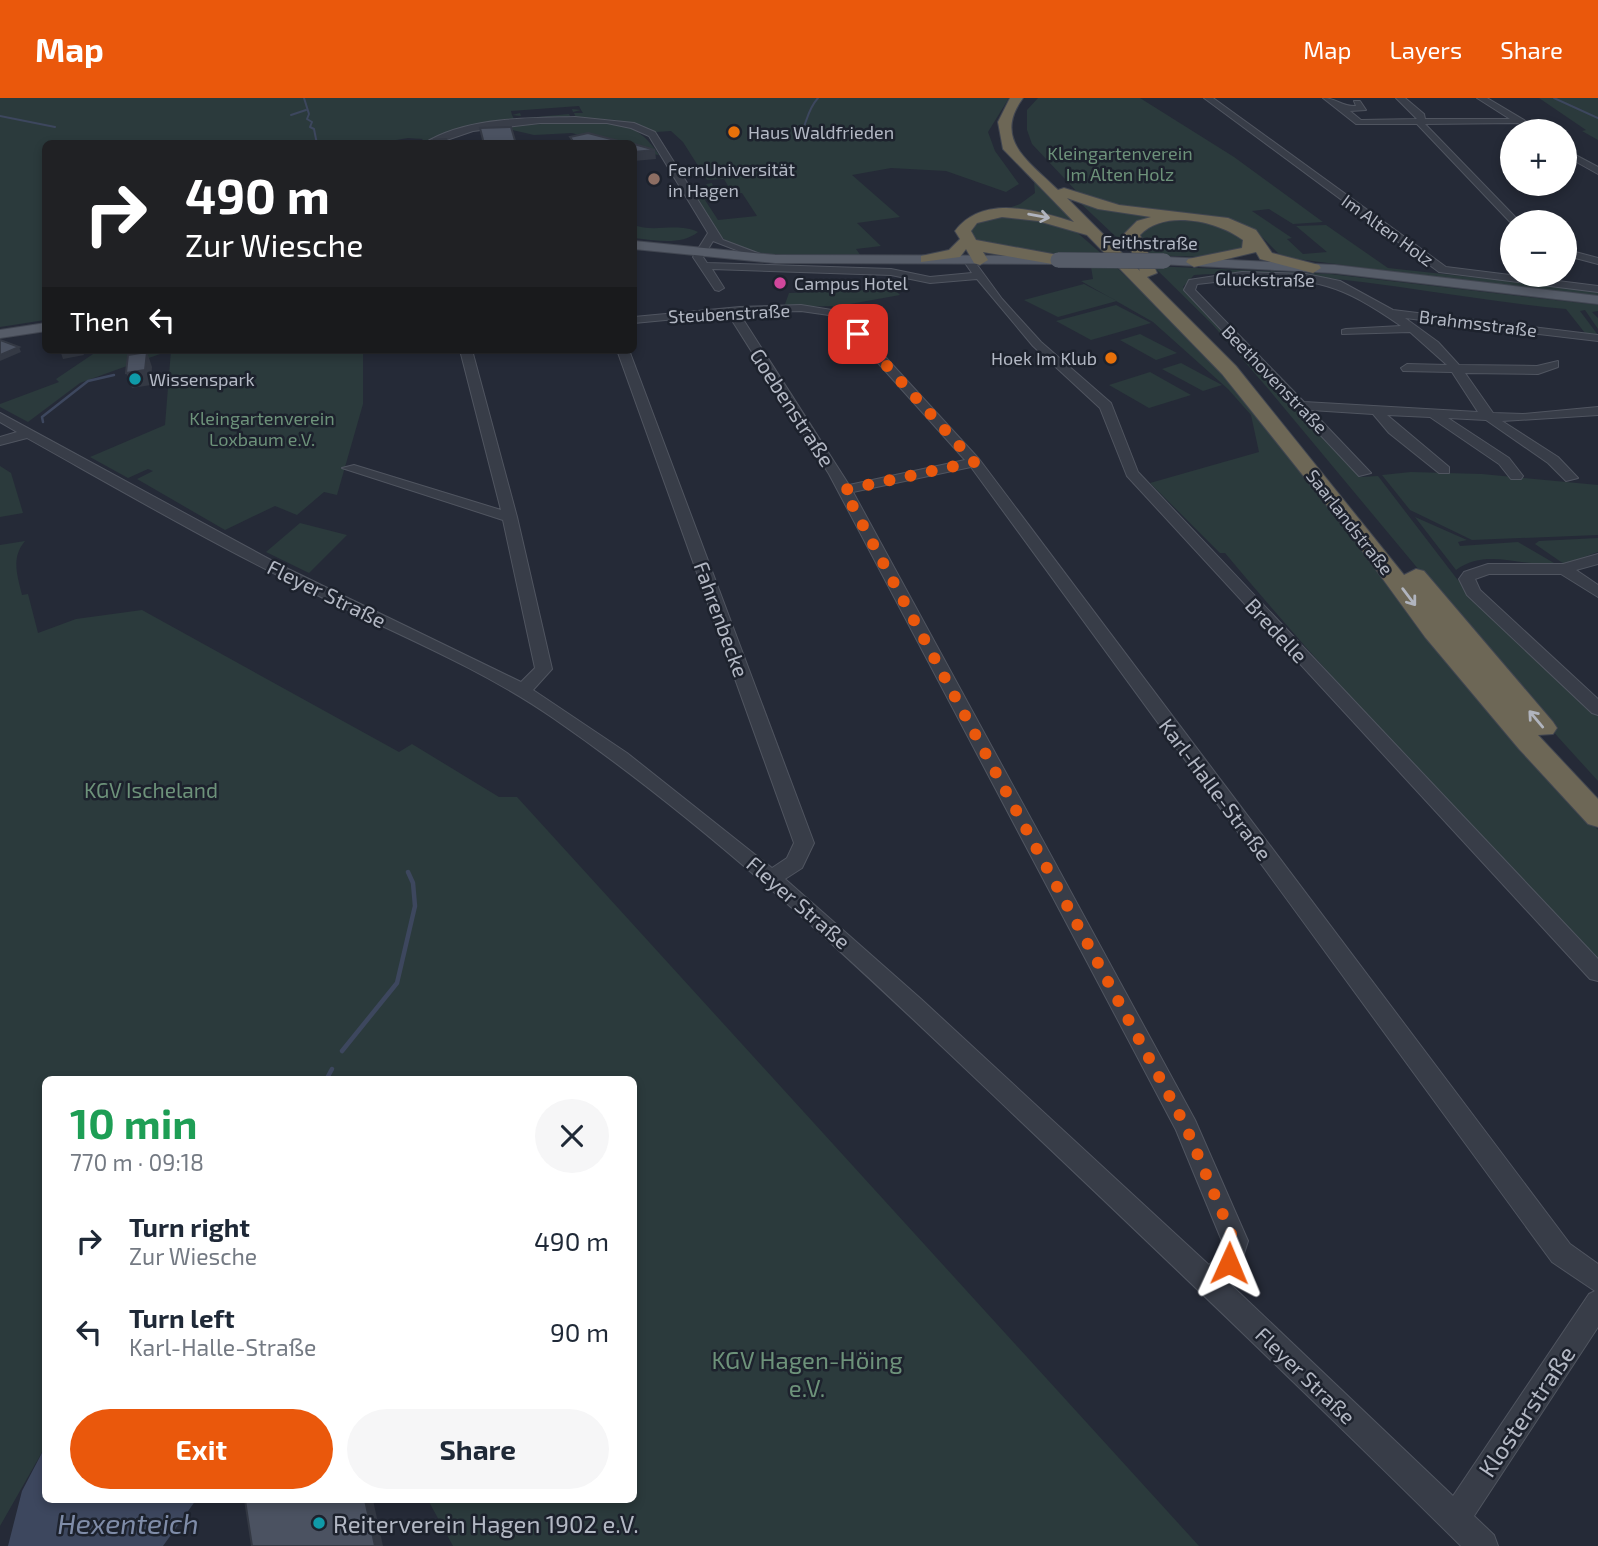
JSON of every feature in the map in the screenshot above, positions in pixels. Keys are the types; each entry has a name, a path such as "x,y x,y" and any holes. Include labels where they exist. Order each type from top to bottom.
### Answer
{"highway":[{"name":"Saarlandstraße","path":"1017,98 1008,109 1002,125 1009,146 1028,170 1228,370 1361,533 1434,632 1529,743 1598,817"},
{"name":"Saarlandstraße","path":"1030,98 1016,119 1016,137 1021,148 1063,192 1196,318 1241,367 1551,738 1598,788"},
{"path":"1028,170 1028,195 961,223 956,231 965,243 1058,260"},
{"path":"1063,192 1098,205 1119,209 1223,221 1251,233 1257,257"},
{"path":"975,265 965,243 964,226 974,220 999,213 1043,216 1094,234"},
{"path":"1149,273 1132,234 1142,224 1152,221 1189,217 1229,224 1251,238 1251,248 1257,257"},
{"path":"927,259 954,254 965,243"},
{"path":"1194,261 1257,257 1313,268"}],"main road":[{"name":"Feithstraße","path":"637,245 771,259 927,259 975,265 1058,260 1194,261"},
{"path":"1313,268 1598,300"},
{"path":"0,334 42,328"}],"street":[{"name":"Im Alten Holz","path":"1208,98 1443,270 1598,289"},
{"path":"1326,98 1359,122 1500,121"},
{"path":"1400,98 1421,116 1420,121 1503,210"},
{"path":"1483,99 1500,98"},
{"path":"1483,99 1516,119"},
{"path":"1341,109 1363,108 1357,103"},
{"path":"437,140 463,130 506,124 580,120 634,125 648,131 658,142 712,235 726,247 771,259"},
{"path":"1577,159 1598,172"},
{"path":"712,235 699,251 698,258 719,288"},
{"path":"1577,255 1598,261"},
{"name":"Feithstraße","path":"706,266 891,272 930,280 975,265"},
{"name":"Bredelle","path":"975,265 1037,344 1106,406 1132,473 1598,973"},
{"name":"Gluckstraße","path":"1191,284 1227,276 1322,280 1346,288 1411,329 1443,354 1490,417"},
{"name":"Beethovenstraße","path":"1191,284 1189,290 1364,473"},
{"name":"Steubenstraße","path":"637,320 732,311 824,310"},
{"name":"Karl-Halle-Straße","path":"824,310 839,314 974,462 1561,1253 1598,1280"},
{"name":"Goebenstraße","path":"732,311 844,490 1186,1127 1234,1241 1229,1263 1210,1283"},
{"name":"Brahmsstraße","path":"1385,312 1598,338"},
{"path":"1346,332 1411,329"},
{"name":"Brahmsstraße","path":"1570,335 1598,348"},
{"path":"467,354 510,517 544,669 522,691"},
{"name":"Fahrenbecke","path":"624,354 804,843 795,863 773,877"},
{"path":"1407,368 1453,366 1538,370 1554,365"},
{"path":"1300,406 1490,417 1566,416 1598,411"},
{"path":"1378,411 1394,430 1444,470"},
{"path":"1434,415 1504,461 1516,476"},
{"name":"Fleyer Straße","path":"0,416 233,546 454,654 522,691 607,748 773,877 1210,1283 1483,1546"},
{"path":"1490,417 1554,459 1571,478"},
{"path":"0,441 29,433"},
{"path":"844,490 974,462"},
{"path":"349,468 510,517"},
{"path":"1598,559 1564,569 1488,569 1475,571 1467,579 1473,592 1598,709"},
{"path":"1564,569 1598,592"},
{"name":"Klosterstraße","path":"1455,1518 1598,1303"}],"green space":[{"path":"0,98 1009,98 988,132 995,151 1019,184 1006,192 946,171 891,168 852,175 900,217 857,223 881,246 856,249 861,256 790,256 737,247 721,236 697,199 731,196 705,200 718,220 757,216 742,193 695,196 690,186 696,185 693,186 698,194 714,193 706,184 712,183 715,193 731,191 724,179 707,180 683,142 671,131 656,132 616,120 576,118 574,113 583,113 579,106 511,111 514,119 569,114 571,118 454,130 430,140 42,140 42,320 0,327"},
{"name":"Kleingartenverein Im Alten Holz","path":"1038,98 1140,98 1234,157 1323,222 1293,224 1269,209 1252,211 1292,238 1287,239 1303,254 1327,252 1296,226 1326,225 1388,268 1500,280 1500,285 1297,259 1279,254 1256,231 1228,220 1112,206 1080,195 1032,144 1027,130 1027,110"},
{"path":"1539,98 1598,98 1598,140 1582,131 1586,130 1577,124 1577,119 1570,119"},
{"path":"568,122 609,123 631,128 641,134 659,155 637,151 637,140 596,140 572,133 534,135 500,127"},
{"path":"1034,182 1082,228 997,212 1020,204 1035,193"},
{"path":"1076,199 1167,216 1127,239 1131,251"},
{"path":"1007,214 1072,228 1103,255 1047,255 974,242 967,227 970,223"},
{"path":"1169,219 1206,220 1245,234 1247,248 1204,257 1145,255 1139,231"},
{"path":"637,226 682,228 698,232 676,241 637,238"},
{"path":"1114,265 1203,351 1549,777 1598,830 1598,958 1407,759 1225,553 1220,553 1150,483 1259,452 1251,415 1228,389 1153,322 1081,281 1093,279 1091,267"},
{"path":"1153,266 1330,274 1598,305 1598,311 1592,312 1598,318 1598,329 1585,310 1580,311 1598,335 1585,333 1566,309 1380,284 1241,273 1194,275 1183,287 1360,477 1378,476 1457,579 1598,713 1598,781 1558,737 1270,391 1212,324"},
{"path":"1084,284 1117,301 1058,317 1024,300"},
{"path":"1513,287 1561,287 1598,291 1598,298"},
{"path":"894,289 900,295 839,306 784,307 789,293"},
{"path":"1116,305 1151,323 1091,340 1056,321"},
{"path":"1140,334 1177,353 1156,360 1120,340"},
{"path":"93,354 160,354 80,383 28,422 0,407 0,404 59,382 56,379"},
{"name":"Kleingartenverein Loxbaum e.V.","path":"171,354 363,354 363,404 337,495 324,492 297,515 275,506 225,530 137,479 153,471 148,469 128,478 90,457 165,425"},
{"path":"1181,363 1222,385 1203,391 1162,369"},
{"path":"1150,372 1191,395 1149,408 1109,385"},
{"path":"0,466 11,473 23,513 0,517"},
{"path":"1411,472 1482,474 1598,485 1598,535 1472,540 1410,510 1382,475"},
{"path":"1415,517 1467,540 1458,542 1460,546 1518,542 1554,563 1492,559 1468,563 1456,570"},
{"path":"300,523 347,535 309,573 266,552"},
{"path":"1598,538 1598,552 1564,564 1535,544 1539,541"},
{"path":"25,541 18,554 17,573 22,595 28,594 38,633 76,619 142,610 399,752 412,744 499,797 517,797 1199,1546 453,1546 430,1503 637,1503 637,1076 42,1076 42,1452 0,1526 0,545"}],"water":[{"name":"Hexenteich","path":"42,1453 42,1503 194,1503 163,1546 8,1546 22,1491"}],"building":[{"path":"511,127 515,140 483,140 480,128"},
{"path":"588,133 615,140 572,140 570,137"},
{"path":"637,145 655,150 637,152"},
{"path":"0,340 19,347 0,355"},
{"path":"147,354 145,370 126,373 128,355"},
{"name":"Reiterverein Hagen 1902 e.V.","path":"245,1503 366,1503 375,1546 252,1546"}],"waterway":[{"path":"304,98 309,114 307,119 312,122 310,127 314,129 316,140"},
{"path":"800,133 818,98"},
{"path":"1554,98 1598,118"},
{"path":"291,115 306,110"},
{"path":"0,116 55,127"},
{"path":"43,422 42,417 88,381 114,375"},
{"path":"342,1051 397,983 415,906 413,883 408,872"},
{"path":"328,1076 332,1069"}],"place":[{"name":"Haus Waldfrieden","path":"734,132"},
{"name":"FernUniversität in Hagen","path":"654,179"},
{"name":"Campus Hotel","path":"780,283"},
{"name":"Hoek Im Klub","path":"1111,358"},
{"name":"Wissenspark","path":"135,379"},
{"name":"Reiterverein Hagen 1902 e.V.","path":"319,1523"}],"route":[{"path":"858,334 974,462 844,490 1135,1027 1186,1127 1234,1241 1229,1263"}],"park label":[{"name":"KGV Ischeland","path":"151,789"},
{"name":"KGV Hagen-Höing e.V.","path":"807,1373"}]}
